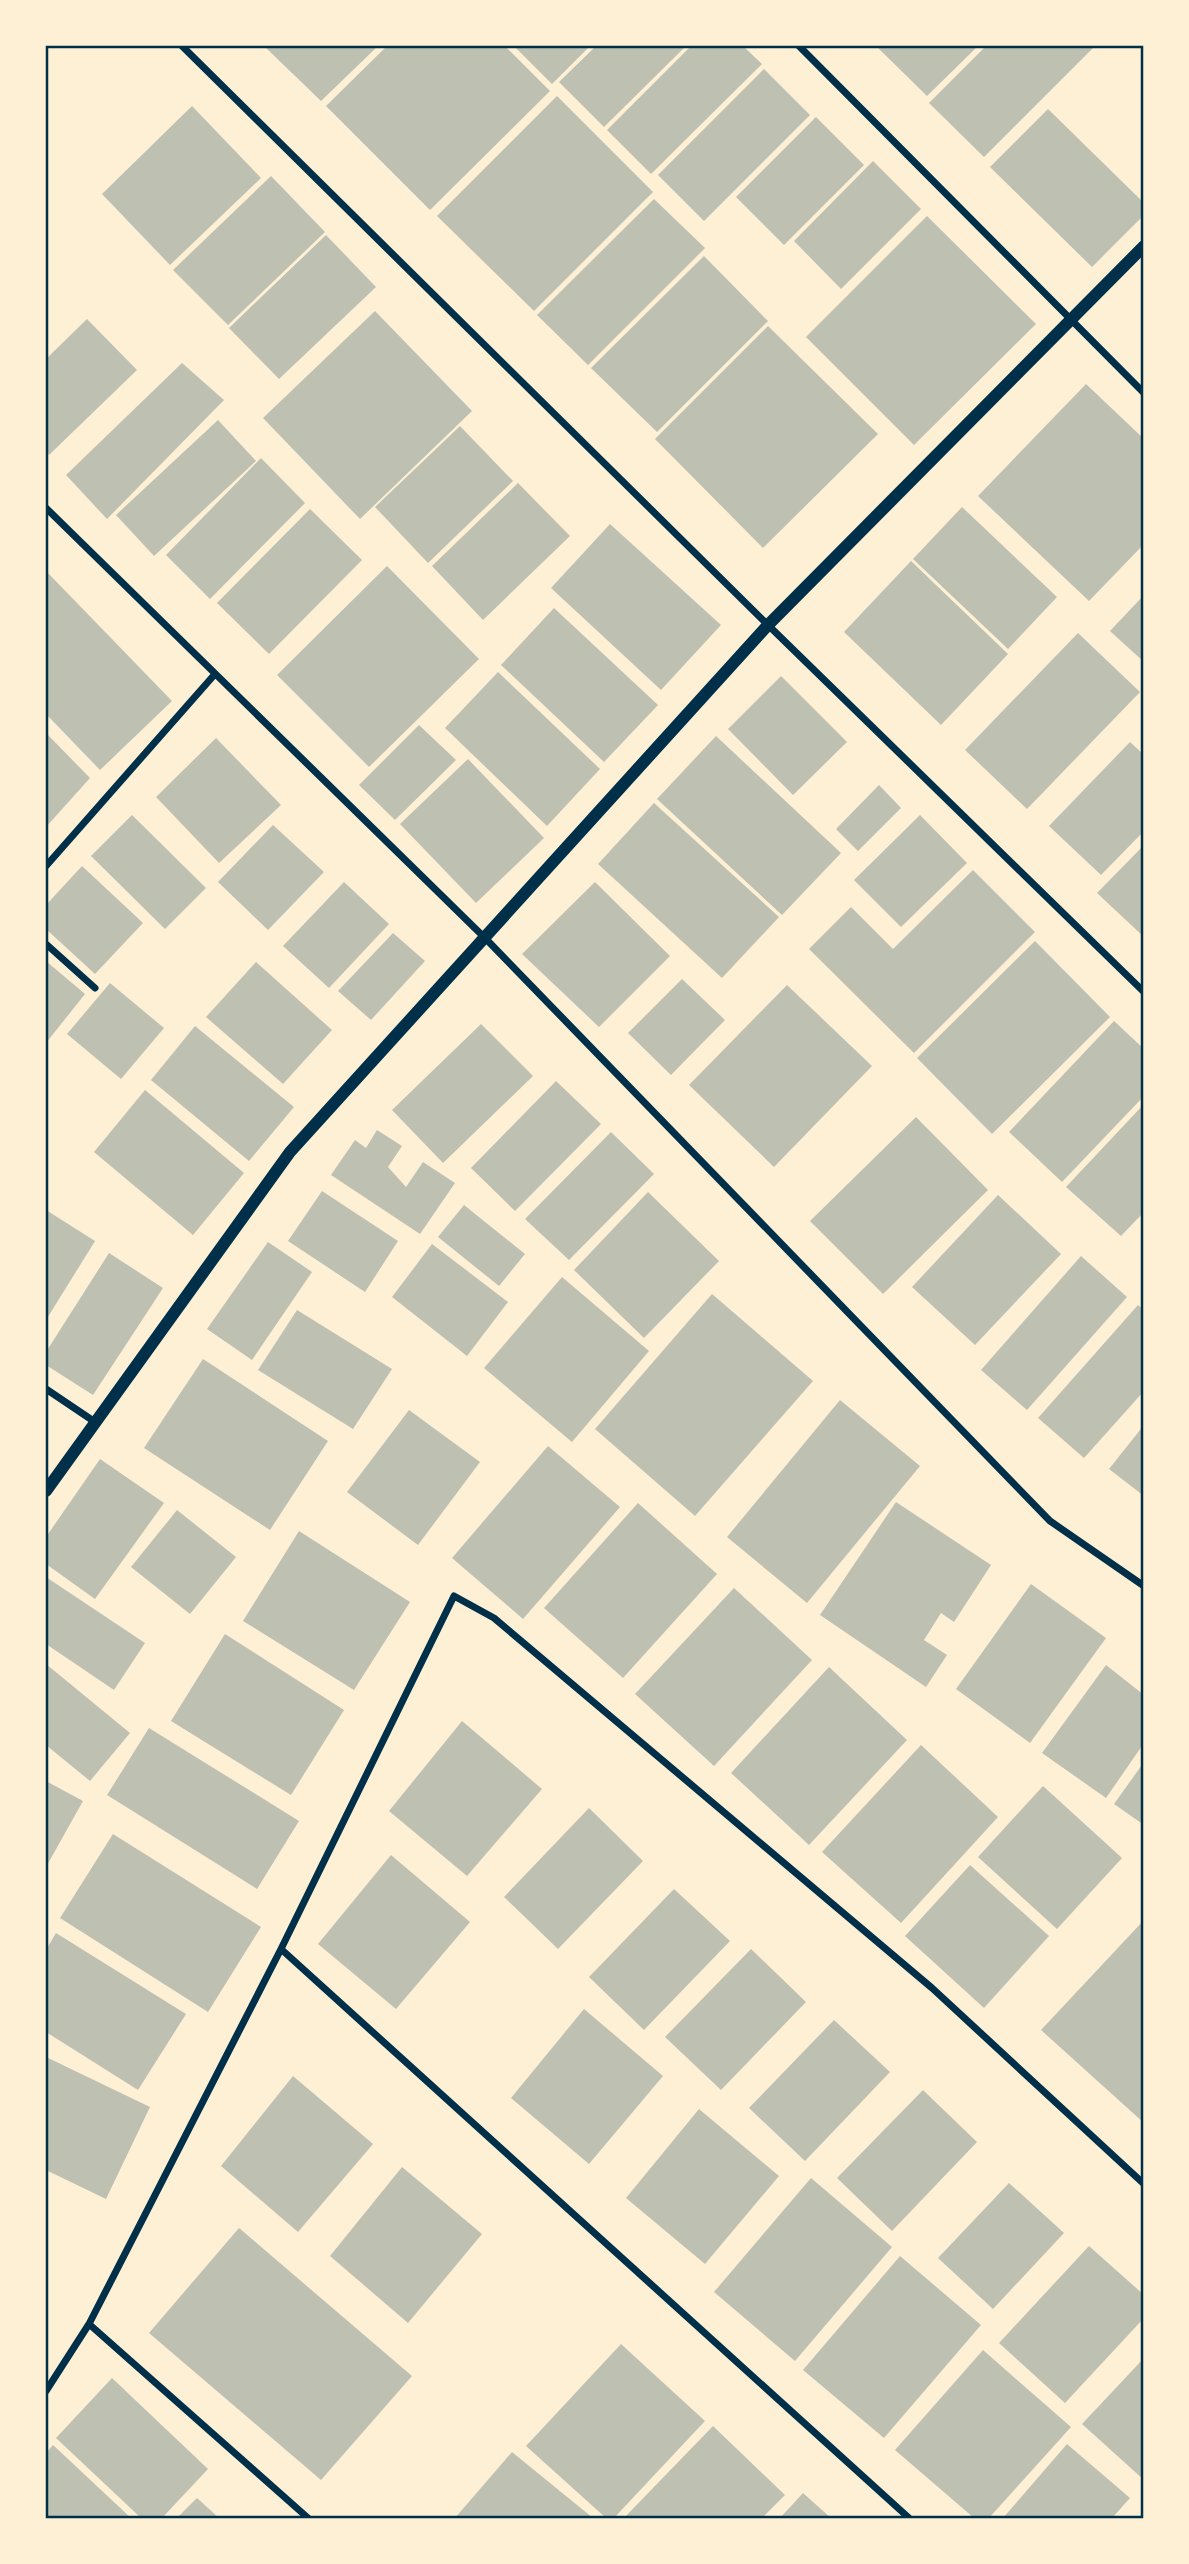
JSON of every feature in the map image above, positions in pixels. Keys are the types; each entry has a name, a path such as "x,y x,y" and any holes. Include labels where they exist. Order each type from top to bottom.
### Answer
{"street":[{"path":"182,46 1143,992"},
{"path":"799,46 1143,393"},
{"path":"46,1491 290,1152 768,625 1143,246"},
{"path":"46,508 485,939 1050,1521 1143,1586"},
{"path":"46,866 215,674"},
{"path":"46,944 95,988"},
{"path":"46,1389 95,1422"},
{"path":"46,2391 89,2324 281,1949 454,1596 494,1618 932,1988 1143,2183"},
{"path":"281,1949 909,2518"},
{"path":"89,2324 307,2518"}],"building":[{"path":"264,46 378,46 321,101"},
{"path":"387,46 505,46 550,91 430,210 326,106"},
{"path":"514,46 590,46 552,84"},
{"path":"596,46 686,46 604,127 559,82"},
{"path":"691,46 743,46 762,64 651,174 607,130"},
{"path":"876,46 978,46 927,96"},
{"path":"986,46 1095,46 984,157 929,103"},
{"path":"764,69 810,115 704,221 658,175"},
{"path":"557,96 653,192 534,311 437,216"},
{"path":"192,106 261,178 170,265 102,194"},
{"path":"1048,109 1144,203 1144,215 1092,267 990,167"},
{"path":"816,117 864,165 784,245 736,197"},
{"path":"873,161 921,209 841,289 794,241"},
{"path":"271,176 325,232 228,325 173,270"},
{"path":"654,199 705,248 588,365 537,315"},
{"path":"927,216 1036,324 914,445 806,337"},
{"path":"326,235 376,287 279,379 229,328"},
{"path":"704,256 768,321 657,432 591,368"},
{"path":"375,311 472,411 360,519 263,418"},
{"path":"87,319 137,370 49,455 46,451 46,359"},
{"path":"768,326 878,434 763,548 655,439"},
{"path":"182,363 224,400 107,519 66,475"},
{"path":"1086,384 1144,439 1144,544 1089,601 978,496"},
{"path":"218,420 256,461 154,556 116,515"},
{"path":"460,426 513,481 428,563 375,507"},
{"path":"261,458 305,503 210,599 166,555"},
{"path":"518,483 570,536 483,620 432,566"},
{"path":"962,507 1057,597 1008,649 913,559"},
{"path":"310,509 362,560 269,654 217,603"},
{"path":"610,524 721,625 661,690 551,588"},
{"path":"911,561 1008,654 941,725 844,632"},
{"path":"387,566 479,659 369,767 277,675"},
{"path":"46,571 172,701 100,770 46,714"},
{"path":"1144,595 1144,662 1110,631"},
{"path":"554,608 658,705 604,762 501,665"},
{"path":"1078,633 1140,692 1027,809 965,750"},
{"path":"498,672 600,769 547,826 445,728"},
{"path":"781,676 847,742 793,795 728,729"},
{"path":"419,725 456,760 395,820 359,785"},
{"path":"46,733 90,778 46,827"},
{"path":"716,736 841,853 782,915 657,799"},
{"path":"216,738 281,805 219,863 156,797"},
{"path":"1130,742 1144,755 1144,831 1101,875 1049,826"},
{"path":"468,759 544,838 476,903 400,824"},
{"path":"879,785 901,808 858,851 836,829"},
{"path":"654,803 779,917 722,978 598,864"},
{"path":"132,815 206,888 165,929 91,856"},
{"path":"920,815 967,863 901,927 854,880"},
{"path":"273,825 324,872 268,930 218,882"},
{"path":"1144,845 1144,937 1097,893"},
{"path":"82,866 143,923 95,974 46,929 46,905"},
{"path":"973,870 1035,932 914,1053 809,949 851,907 893,949"},
{"path":"344,882 389,924 329,988 283,946"},
{"path":"595,882 670,956 599,1027 522,954"},
{"path":"393,933 425,961 371,1020 338,991"},
{"path":"1035,941 1110,1017 992,1134 917,1058"},
{"path":"46,961 85,994 46,1043"},
{"path":"256,962 332,1030 283,1084 206,1017"},
{"path":"682,979 725,1020 671,1075 628,1033"},
{"path":"110,983 164,1028 121,1079 67,1034"},
{"path":"787,985 872,1066 774,1167 689,1085"},
{"path":"1114,1021 1144,1049 1144,1096 1062,1182 1009,1132"},
{"path":"481,1024 533,1076 443,1163 392,1110"},
{"path":"195,1026 294,1107 249,1161 151,1080"},
{"path":"556,1081 601,1124 515,1211 471,1168"},
{"path":"145,1090 244,1173 193,1235 94,1152"},
{"path":"1144,1104 1144,1212 1121,1236 1066,1187"},
{"path":"916,1117 988,1190 883,1294 810,1221"},
{"path":"377,1130 402,1146 388,1167 406,1187 423,1162 455,1183 420,1234 331,1175 355,1140 366,1148"},
{"path":"611,1132 654,1174 569,1260 525,1219"},
{"path":"322,1191 398,1241 365,1292 288,1241"},
{"path":"648,1192 719,1261 644,1338 574,1270"},
{"path":"998,1195 1061,1254 975,1345 912,1287"},
{"path":"464,1205 525,1254 499,1286 438,1237"},
{"path":"46,1210 95,1241 46,1320"},
{"path":"268,1242 312,1272 252,1360 207,1329"},
{"path":"432,1244 508,1302 467,1356 392,1297"},
{"path":"109,1253 163,1288 93,1395 46,1365 46,1352"},
{"path":"1081,1256 1127,1297 1027,1410 981,1370"},
{"path":"562,1277 649,1351 572,1442 484,1368"},
{"path":"712,1294 813,1381 695,1516 595,1429"},
{"path":"1138,1305 1144,1310 1144,1391 1084,1458 1038,1418"},
{"path":"297,1310 392,1369 353,1429 258,1370"},
{"path":"203,1359 328,1441 270,1530 144,1448"},
{"path":"840,1400 920,1466 807,1603 727,1537"},
{"path":"409,1410 480,1462 418,1545 347,1492"},
{"path":"1144,1425 1144,1496 1109,1469"},
{"path":"548,1446 620,1507 523,1619 452,1558"},
{"path":"100,1459 164,1503 95,1599 46,1564 46,1537"},
{"path":"896,1502 991,1565 954,1622 941,1613 924,1640 947,1655 926,1687 820,1615"},
{"path":"638,1503 717,1574 623,1678 544,1608"},
{"path":"177,1510 236,1557 190,1614 131,1567"},
{"path":"299,1531 410,1602 354,1690 243,1621"},
{"path":"46,1577 145,1643 114,1690 46,1644"},
{"path":"1031,1584 1106,1638 1030,1743 956,1689"},
{"path":"734,1588 812,1660 714,1766 635,1694"},
{"path":"225,1634 344,1710 291,1795 171,1721"},
{"path":"46,1664 130,1733 90,1781 46,1745"},
{"path":"1106,1665 1144,1695 1144,1743 1106,1798 1042,1753"},
{"path":"829,1667 907,1740 809,1845 731,1773"},
{"path":"462,1721 542,1789 467,1876 389,1811"},
{"path":"149,1728 299,1821 257,1889 107,1795"},
{"path":"921,1745 998,1817 901,1923 822,1852"},
{"path":"1144,1762 1144,1825 1114,1804"},
{"path":"46,1781 83,1801 46,1867"},
{"path":"1043,1786 1122,1858 1057,1929 978,1857"},
{"path":"589,1808 643,1861 558,1949 504,1897"},
{"path":"113,1834 261,1927 208,2012 60,1918"},
{"path":"391,1855 470,1922 396,2009 318,1944"},
{"path":"970,1865 1049,1936 984,2008 905,1936"},
{"path":"674,1889 730,1941 644,2030 589,1977"},
{"path":"1144,1920 1144,2123 1041,2030"},
{"path":"56,1933 186,2014 138,2090 46,2032 46,1950"},
{"path":"751,1949 806,2002 721,2090 665,2037"},
{"path":"584,2009 663,2076 589,2164 511,2098"},
{"path":"834,2020 890,2072 805,2161 749,2108"},
{"path":"46,2057 150,2107 106,2199 46,2170"},
{"path":"293,2076 373,2144 298,2232 221,2166"},
{"path":"923,2090 977,2142 892,2231 837,2178"},
{"path":"699,2109 779,2176 705,2264 626,2198"},
{"path":"402,2167 482,2234 408,2323 330,2256"},
{"path":"811,2178 892,2247 795,2361 714,2292"},
{"path":"1009,2183 1064,2233 993,2309 938,2258"},
{"path":"239,2228 412,2376 321,2480 149,2333"},
{"path":"1089,2246 1144,2295 1144,2318 1065,2403 999,2343"},
{"path":"900,2256 981,2325 884,2438 803,2370"},
{"path":"621,2344 705,2421 614,2518 606,2518 526,2446"},
{"path":"983,2350 1071,2427 989,2518 974,2518 895,2450"},
{"path":"1144,2358 1144,2480 1082,2424"},
{"path":"112,2378 208,2469 162,2518 141,2518 56,2438"},
{"path":"713,2426 785,2495 762,2518 624,2518"},
{"path":"1067,2444 1130,2498 1112,2518 1003,2518"},
{"path":"53,2445 131,2518 46,2518 46,2453"},
{"path":"512,2452 593,2518 455,2518"},
{"path":"803,2493 831,2518 780,2518"},
{"path":"197,2498 219,2518 177,2518"}]}
